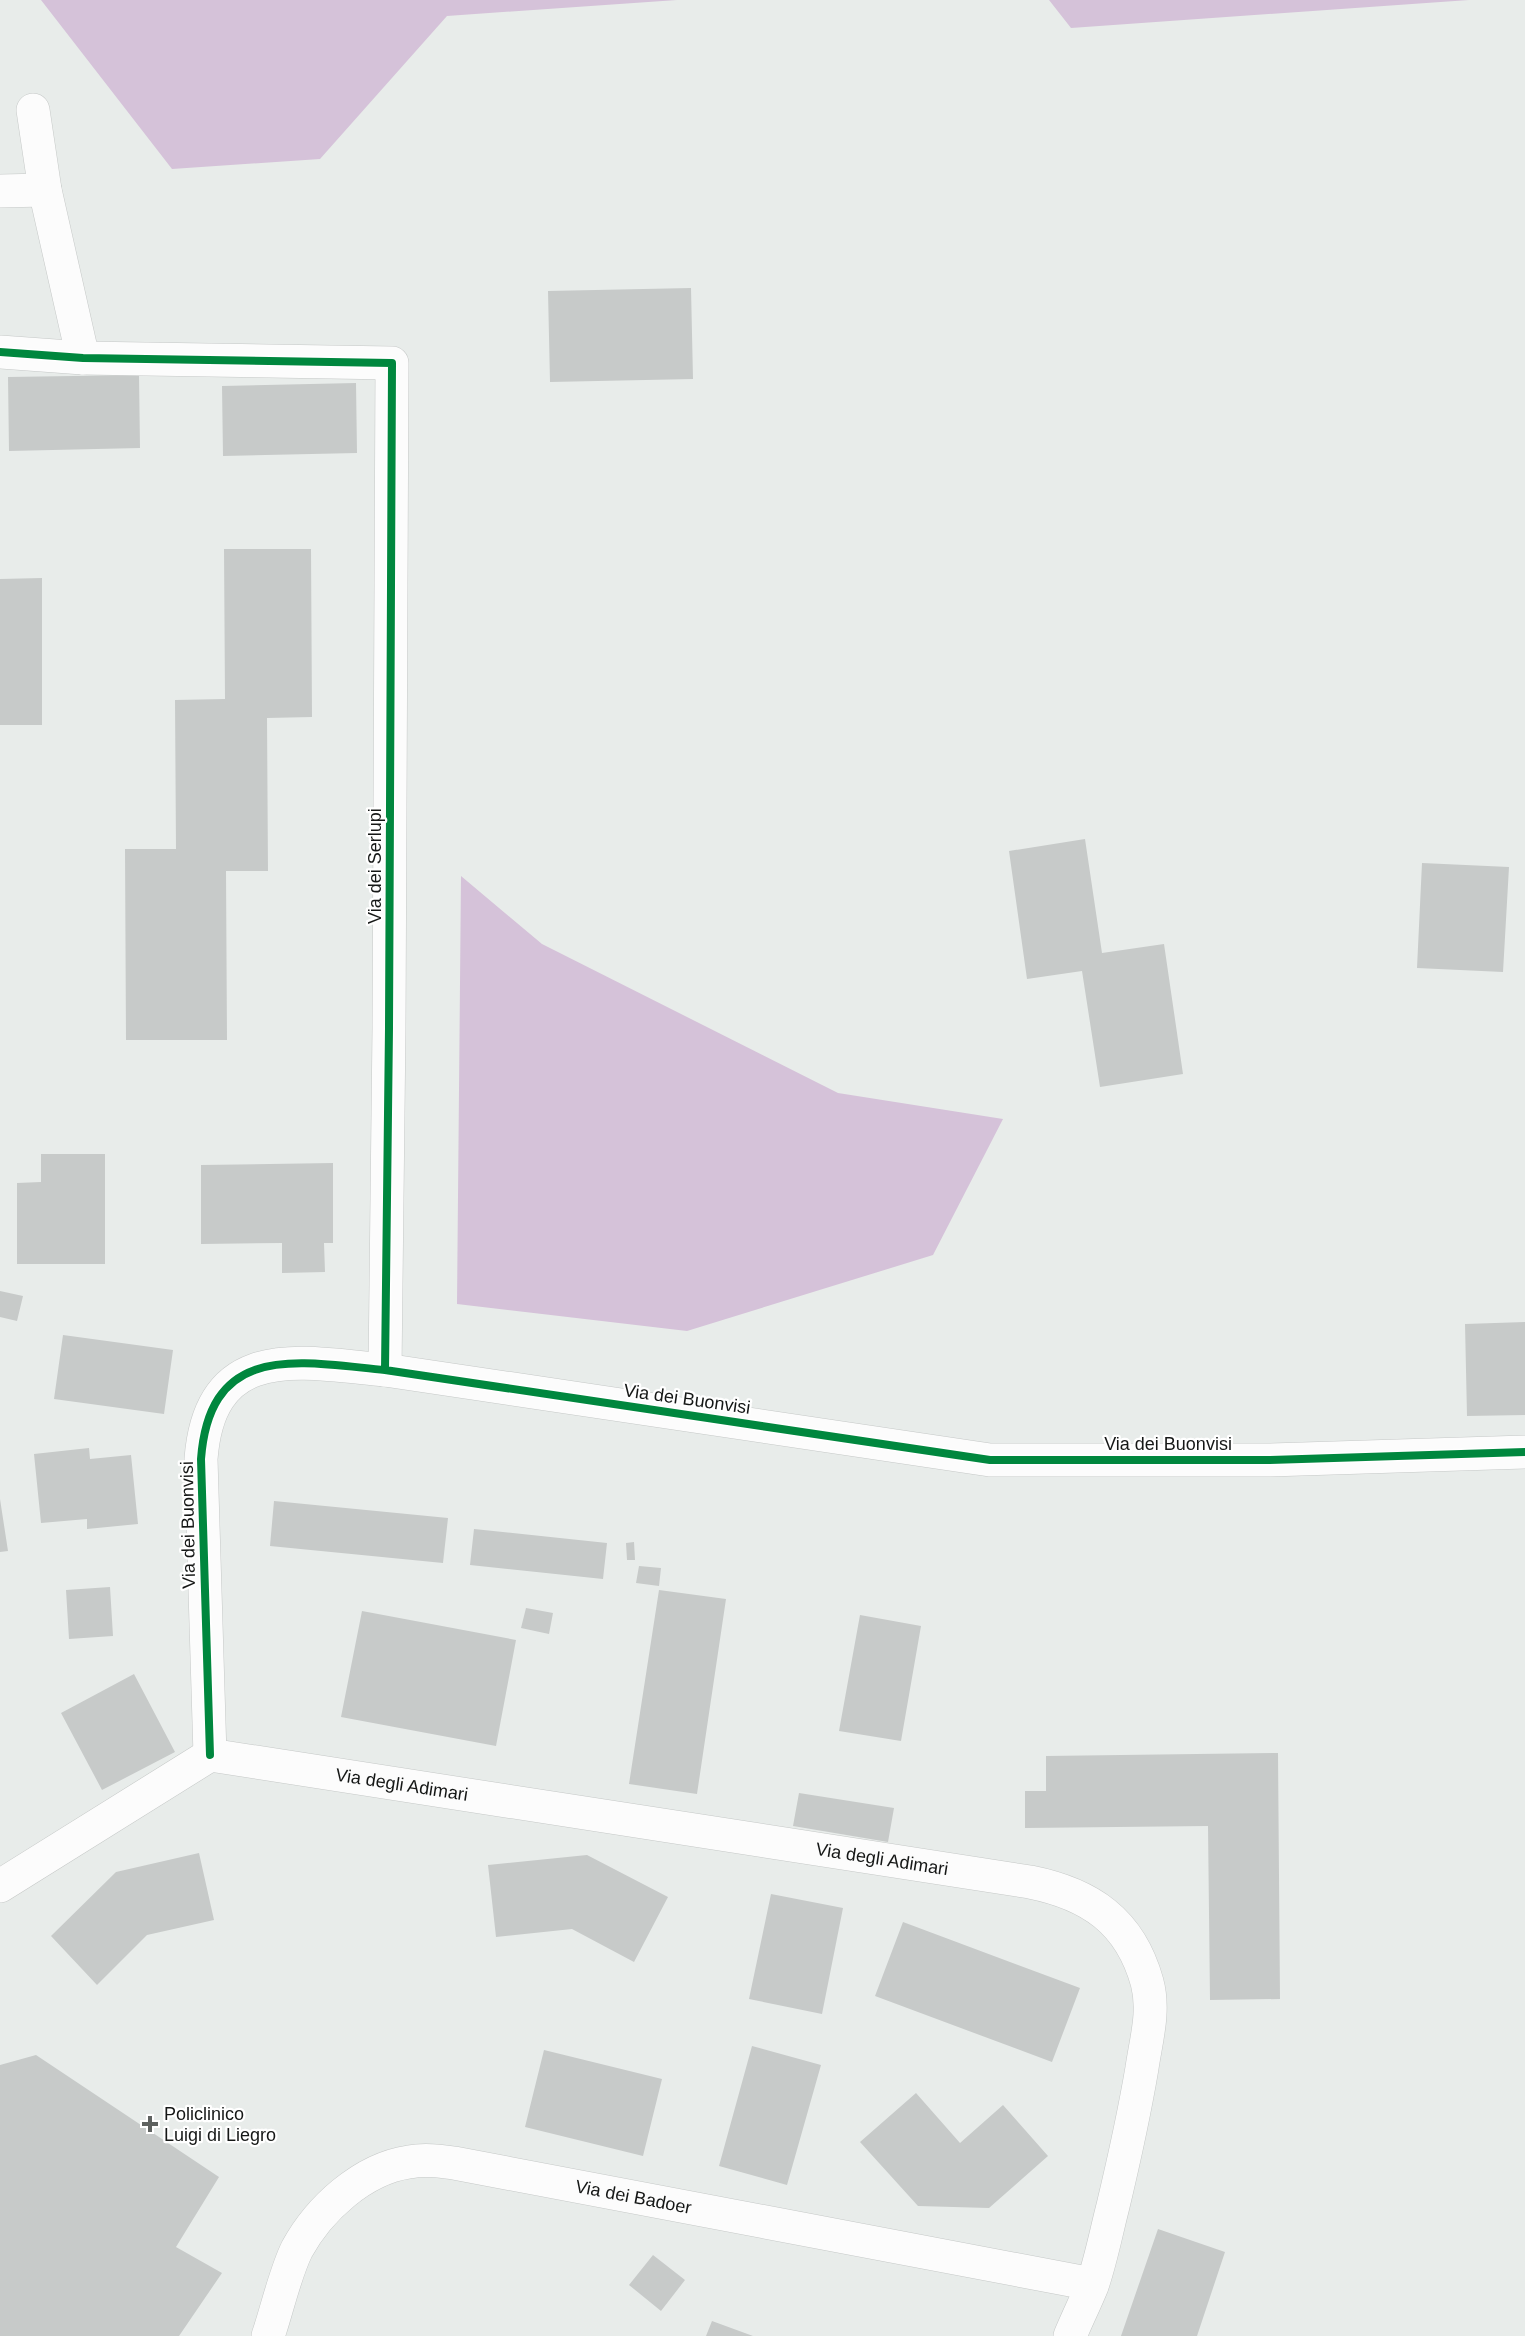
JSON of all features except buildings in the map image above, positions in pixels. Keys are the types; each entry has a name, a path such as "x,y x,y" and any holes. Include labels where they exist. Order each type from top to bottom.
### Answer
{"street":[{"path":"0,352 83,358 45,190 33,110"},
{"path":"0,190 45,190"},
{"name":"Via dei Serlupi","path":"83,358 392,363 385,1370"},
{"name":"Via dei Buonvisi","path":"210,1755 201,1459 206,1421 224,1389 238,1377 258,1368 279,1363 303,1362 385,1370 990,1460 1269,1460 1525,1452"},
{"path":"0,1886 210,1755"},
{"name":"Via degli Adimari","path":"210,1755 1030,1882 1069,1892 1094,1904 1114,1923 1134,1949 1147,1982 1151,2009 1125,2157 1092,2284 1070,2336"},
{"name":"Via dei Badoer","path":"268,2336 296,2252 326,2209 368,2177 393,2166 428,2160 454,2163 1092,2284"}],"shaded area":[{"path":"41,0 677,0 447,16 320,159 172,169"},
{"path":"1049,0 1469,0 1071,28"},
{"path":"461,876 542,944 838,1093 1003,1119 933,1255 687,1331 457,1304"}],"cycle path":[{"path":"0,352 83,358 392,363 385,1370"},
{"path":"210,1755 201,1459 208,1421 221,1394 240,1377 264,1367 321,1364 385,1370 990,1460 1269,1460 1525,1452"}],"place":[{"name":"Policlinico Luigi di Liegro","path":"150,2124"}]}
